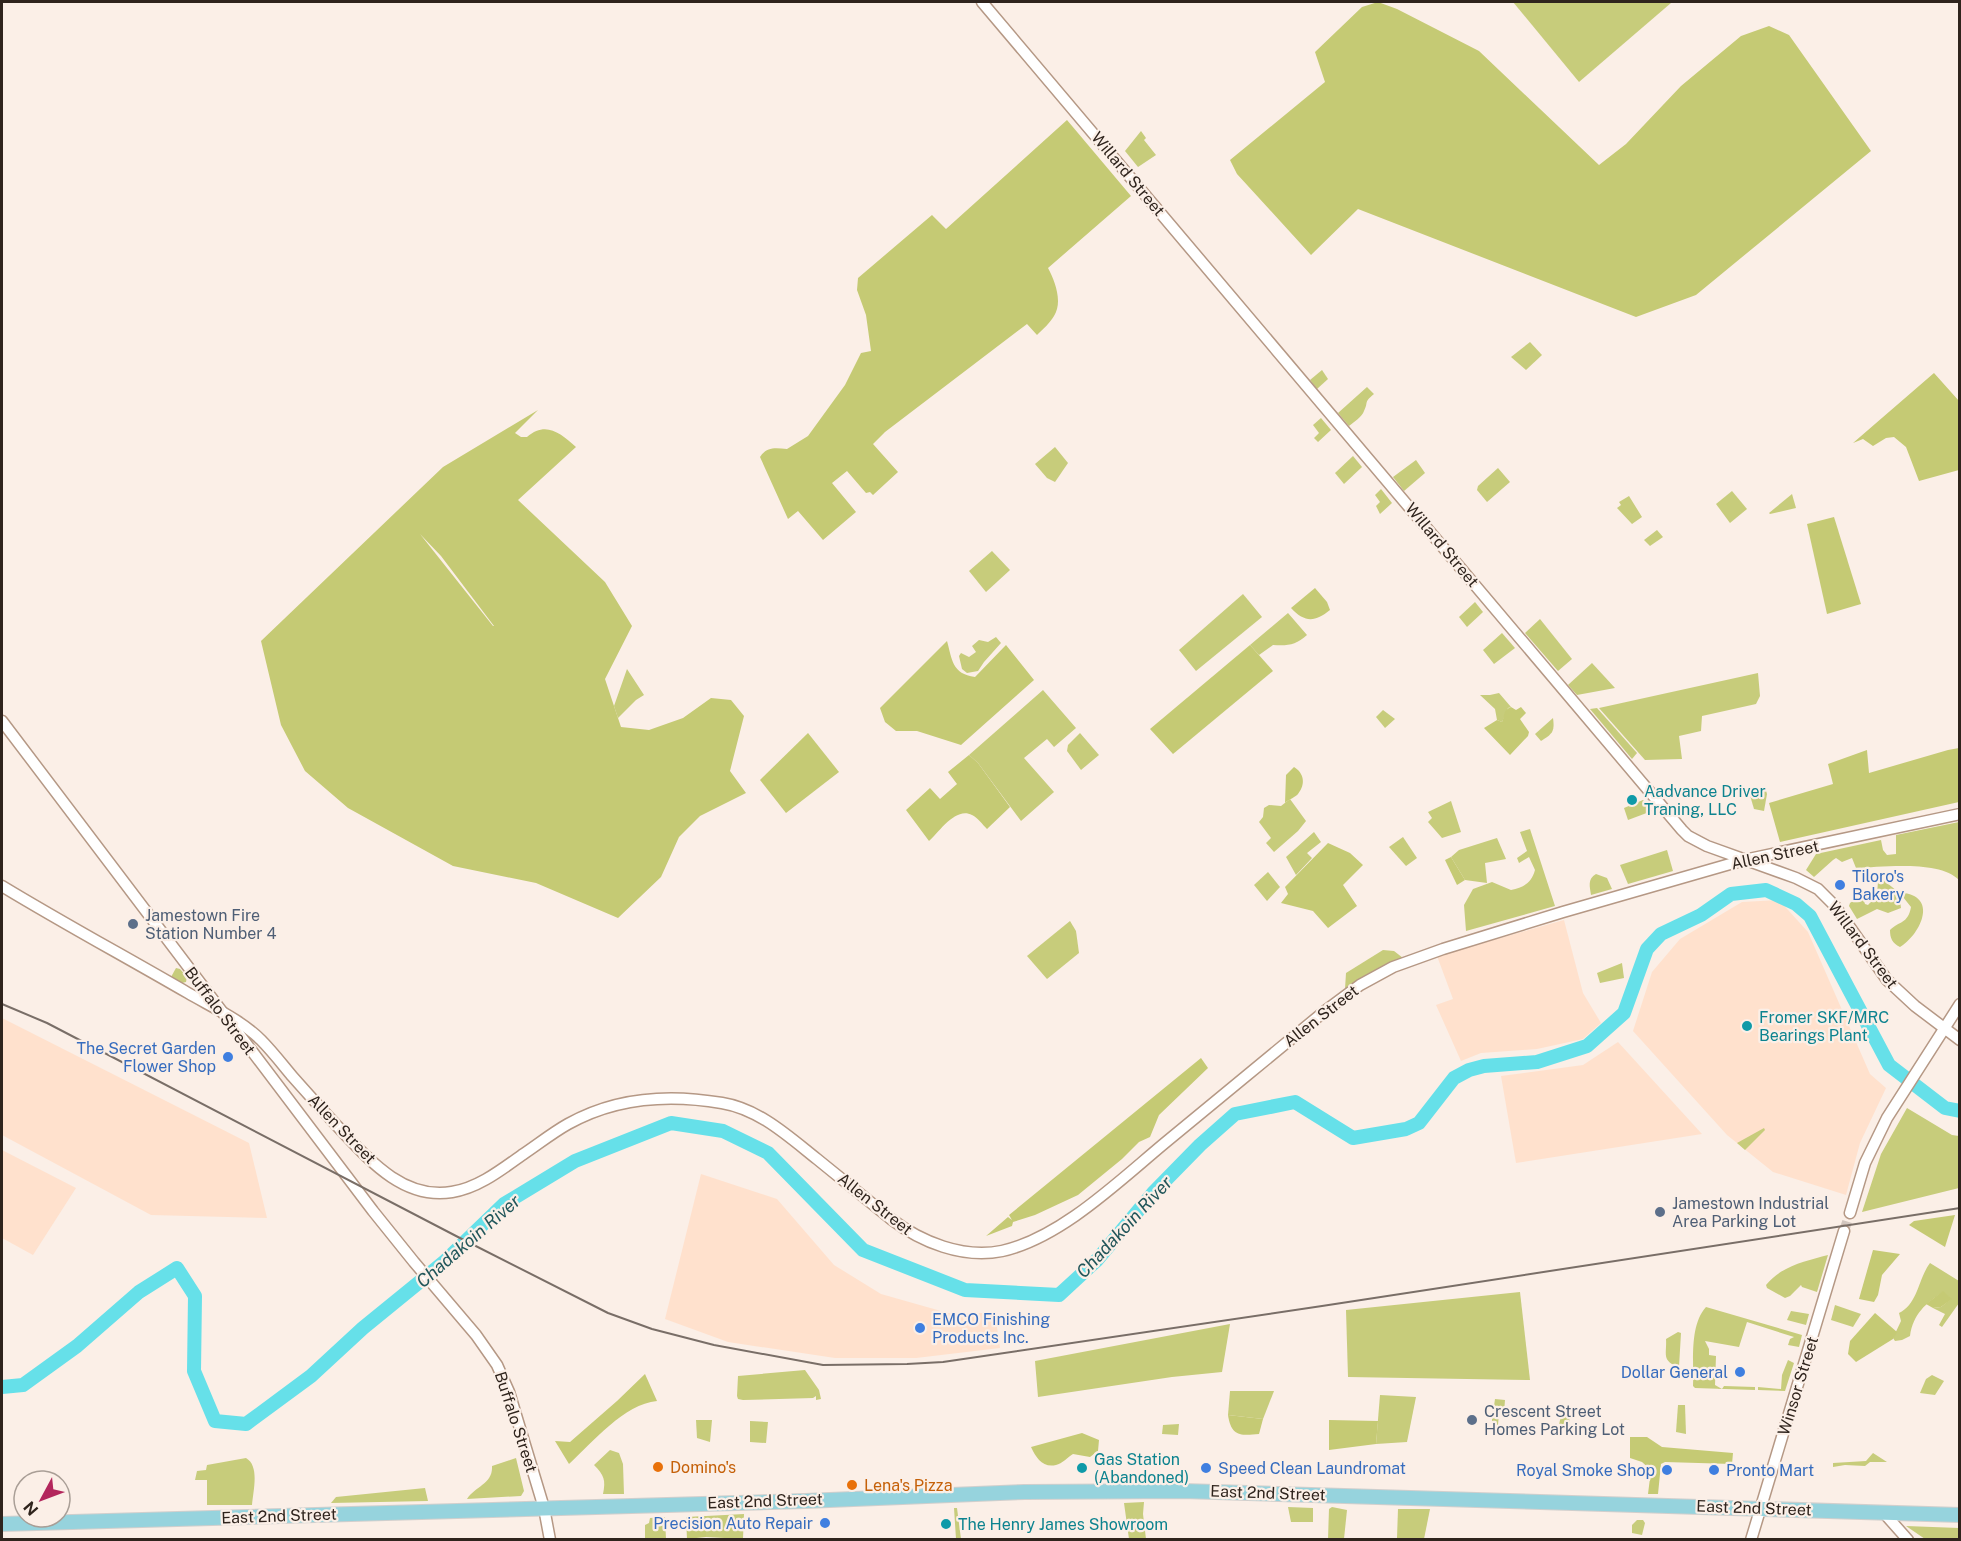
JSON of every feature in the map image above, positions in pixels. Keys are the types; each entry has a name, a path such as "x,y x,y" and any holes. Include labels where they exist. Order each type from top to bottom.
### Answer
{"main road":[{"name":"East 2nd Street","path":"2,1524 1025,1492 1188,1491 1959,1515"}],"street":[{"name":"Willard Street","path":"982,2 1682,830 1695,840 1802,881 1827,896 1887,980 1944,1030 1959,1040"},
{"name":"Buffalo Street","path":"2,721 254,1055 420,1270 476,1335 498,1366 509,1392 544,1508 550,1539"},
{"name":"Allen Street","path":"2,886 238,1023 265,1044 366,1158 394,1180 409,1187 424,1192 454,1192 481,1182 566,1125 601,1110 631,1101 684,1098 726,1104 757,1114 798,1143 893,1221 913,1234 942,1247 988,1252 1002,1251 1030,1242 1054,1230 1112,1186 1325,1011 1360,985 1393,967 1563,912 1744,860 1959,814"},
{"path":"1850,1213 1865,1163 1887,1118 1898,1104 1959,1004"},
{"path":"254,1055 254,1048 259,1044 265,1044"},
{"name":"Winsor Street","path":"1751,1539 1844,1231"},
{"path":"1884,1513 1908,1539"}],"shaded area":[{"path":"1779,900 1808,932 1870,1074 1886,1088 1860,1143 1846,1195 1773,1172 1727,1135 1633,1031 1652,972 1680,939 1742,902"},
{"path":"1564,920 1583,993 1601,1023 1583,1039 1537,1049 1481,1053 1461,1061 1436,1005 1453,999 1437,956"},
{"path":"2,1018 249,1143 267,1218 151,1215 2,1135"},
{"path":"1618,1042 1702,1134 1516,1163 1501,1076 1583,1065"},
{"path":"2,1150 76,1188 33,1255 2,1238"},
{"path":"701,1174 777,1199 834,1265 881,1294 948,1313 995,1313 1000,1348 916,1358 835,1358 728,1342 665,1319"}],"green space":[{"path":"1378,2 1397,9 1479,51 1599,165 1626,144 1681,86 1741,36 1769,26 1789,35 1871,151 1696,295 1636,317 1358,209 1311,255 1237,174 1230,160 1325,82 1315,52 1362,7"},
{"path":"1513,2 1670,2 1671,3 1579,82"},
{"path":"1067,120 1131,196 1048,268 1058,298 1057,310 1052,319 1037,335 1027,324 885,432 873,444 898,472 873,495 870,492 866,493 847,471 832,483 856,512 823,540 798,511 788,519 760,457 769,449 787,449 808,436 845,385 861,353 871,351 866,315 857,290 858,278 932,215 946,229"},
{"path":"1141,131 1146,138 1144,140 1156,155 1138,167 1125,151"},
{"path":"1530,342 1542,355 1526,370 1511,357"},
{"path":"1322,370 1328,379 1317,389 1310,380"},
{"path":"1934,373 1959,401 1959,470 1919,481 1906,447 1894,437 1886,438 1873,446 1863,439 1853,443"},
{"path":"1367,387 1374,394 1367,401 1362,415 1349,426 1338,413"},
{"path":"538,410 515,433 521,437 527,437 534,432 547,429 558,433 576,447 518,500 605,582 632,626 605,679 621,727 649,730 683,718 711,698 731,700 744,716 730,771 746,793 700,816 679,837 661,877 618,918 536,883 453,866 348,808 305,771 281,725 261,641 443,467","holes":["420,534 441,556 494,626"]},
{"path":"1321,418 1331,430 1318,442 1314,438 1319,433 1313,425"},
{"path":"1055,447 1068,463 1055,482 1047,478 1035,464"},
{"path":"1353,456 1362,467 1344,484 1335,473"},
{"path":"1416,460 1425,473 1404,491 1393,477"},
{"path":"1498,468 1510,482 1487,502 1477,490 1478,486"},
{"path":"1381,489 1392,503 1380,514 1376,506 1380,502 1375,495"},
{"path":"1732,491 1747,509 1730,523 1716,504"},
{"path":"1792,494 1796,508 1769,513"},
{"path":"1629,496 1642,517 1632,524 1617,508 1621,505 1619,502"},
{"path":"1834,517 1861,604 1827,614 1807,524"},
{"path":"1657,530 1663,537 1650,546 1644,540"},
{"path":"992,551 1010,570 986,592 969,571"},
{"path":"1315,588 1327,602 1330,610 1315,619 1296,613 1291,608"},
{"path":"1243,594 1262,617 1196,671 1179,650"},
{"path":"1475,602 1483,612 1467,627 1459,617"},
{"path":"1288,613 1307,635 1292,644 1273,645 1259,655 1250,645"},
{"path":"1540,619 1572,659 1558,671 1525,633"},
{"path":"1502,633 1515,648 1494,664 1483,650"},
{"path":"996,637 1001,643 978,671 967,673 962,669 959,656 961,653 969,657 976,652 972,646 979,640 988,642"},
{"path":"947,641 954,665 962,673 975,677 1006,645 1034,680 961,745 917,731 896,731 885,722 880,708"},
{"path":"1250,645 1273,671 1173,754 1150,729"},
{"path":"1592,663 1615,688 1577,695 1568,685"},
{"path":"627,669 644,695 618,718 614,706"},
{"path":"1758,673 1760,696 1756,704 1702,716 1701,731 1679,736 1682,759 1645,760 1599,708"},
{"path":"1043,690 1076,728 1054,747 1047,739 1024,758 1054,792 1021,821 978,763 969,755"},
{"path":"1499,693 1511,707 1508,708 1502,722 1497,720 1495,709 1480,695"},
{"path":"1511,707 1516,710 1521,707 1526,713 1520,719 1529,732 1510,755 1484,728 1497,720 1502,722 1505,711"},
{"path":"1597,708 1637,753 1632,759 1590,709"},
{"path":"1383,710 1395,719 1385,728 1376,717"},
{"path":"1553,718 1552,732 1541,741 1535,734"},
{"path":"808,733 839,772 786,813 760,780"},
{"path":"1080,733 1099,755 1081,770 1067,751 1068,745"},
{"path":"1959,748 1959,802 1780,842 1769,803 1833,784 1828,764 1867,750 1869,773"},
{"path":"969,755 978,763 1010,807 987,829 974,816 966,813 960,814 948,821 929,841 906,810 930,788 940,799 957,784 948,772"},
{"path":"1294,767 1302,776 1303,783 1297,795 1285,803 1286,775"},
{"path":"1765,787 1767,794 1764,811 1754,809 1749,792"},
{"path":"1290,799 1306,821 1274,852 1266,843 1271,838 1259,822 1263,817 1264,808 1269,805 1281,806"},
{"path":"1643,800 1652,811 1628,820 1624,808"},
{"path":"1451,801 1461,832 1442,838 1428,822 1432,818 1428,812"},
{"path":"1959,822 1959,880 1950,874 1925,867 1856,868 1852,858 1842,862 1836,858 1814,877 1806,870 1816,854 1881,840 1883,850 1887,855 1896,854 1896,835"},
{"path":"1530,829 1555,906 1466,931 1464,905 1473,889 1492,882 1511,890 1523,886 1531,879 1535,870 1529,857 1519,863 1517,858 1527,851 1520,832"},
{"path":"1314,832 1321,842 1307,853 1312,858 1296,875 1286,857"},
{"path":"1403,837 1417,858 1406,866 1389,847"},
{"path":"1497,838 1506,859 1485,863 1487,883 1465,880 1451,857 1459,850"},
{"path":"1328,843 1350,853 1363,865 1343,885 1357,906 1328,928 1313,911 1281,903 1288,894 1285,887"},
{"path":"1667,850 1673,871 1628,884 1620,865"},
{"path":"1451,857 1465,880 1457,885 1445,860"},
{"path":"1268,872 1280,887 1267,901 1254,885"},
{"path":"1596,874 1607,878 1612,889 1591,895 1590,881"},
{"path":"1882,879 1902,895 1904,893 1915,896 1921,902 1923,909 1922,918 1914,935 1900,947 1892,940 1890,930 1905,919 1910,912 1911,907 1903,897 1900,901 1901,908 1888,913 1877,909 1857,919 1849,906 1862,895 1865,904 1868,905 1877,895 1878,881"},
{"path":"1070,921 1076,931 1079,953 1047,979 1027,956"},
{"path":"1383,950 1394,951 1403,958 1347,990 1345,989 1346,973"},
{"path":"1622,963 1624,978 1600,983 1597,973"},
{"path":"176,968 187,977 186,982 182,983 171,977"},
{"path":"1201,1058 1208,1068 1159,1115 1150,1137 1139,1142 1078,1195 986,1236 1008,1217 1012,1220 1009,1215"},
{"path":"1907,1108 1952,1135 1959,1136 1959,1188 1862,1212 1881,1154"},
{"path":"1764,1128 1765,1130 1745,1150 1737,1143"},
{"path":"1955,1215 1945,1247 1909,1225 1914,1221"},
{"path":"1873,1250 1900,1254 1882,1275 1878,1295 1874,1302 1859,1299"},
{"path":"1828,1255 1817,1292 1801,1285 1785,1298 1767,1288 1766,1285 1772,1279 1786,1269"},
{"path":"1930,1263 1959,1281 1959,1303 1942,1327 1939,1325 1945,1314 1933,1308 1941,1307 1951,1299 1943,1292 1931,1300 1917,1315 1910,1336 1895,1341 1893,1338 1901,1321 1899,1313 1910,1304"},
{"path":"1943,1291 1952,1299 1941,1307 1933,1308 1926,1304"},
{"path":"1520,1292 1530,1380 1348,1377 1346,1310"},
{"path":"1835,1305 1861,1314 1853,1327 1831,1320"},
{"path":"1706,1307 1802,1335 1799,1347 1788,1345 1790,1339 1794,1337 1747,1322 1739,1347 1705,1341 1709,1355 1716,1356 1715,1385 1722,1389 1695,1388 1693,1386 1693,1355 1695,1334 1697,1324"},
{"path":"1791,1311 1809,1314 1806,1325 1787,1320"},
{"path":"1875,1313 1897,1332 1893,1339 1856,1362 1848,1354 1850,1341"},
{"path":"1230,1324 1222,1372 1038,1397 1035,1361"},
{"path":"1678,1332 1681,1333 1679,1367 1667,1359 1666,1353 1666,1339"},
{"path":"1788,1360 1794,1363 1785,1391 1758,1390 1758,1387 1781,1389 1782,1375"},
{"path":"805,1370 819,1390 821,1399 816,1400 816,1396 813,1398 738,1399 738,1376"},
{"path":"645,1374 657,1401 633,1409 621,1416 569,1464 555,1441 570,1442"},
{"path":"1932,1375 1944,1381 1935,1395 1920,1393 1926,1379"},
{"path":"1724,1386 1755,1387 1755,1390 1722,1389"},
{"path":"1230,1391 1274,1391 1263,1419 1228,1415"},
{"path":"1380,1395 1416,1397 1407,1442 1376,1444"},
{"path":"1495,1399 1505,1400 1504,1413 1499,1413 1498,1425 1492,1428 1492,1409"},
{"path":"1678,1405 1685,1405 1686,1434 1676,1432"},
{"path":"1565,1407 1570,1408 1569,1429 1559,1425 1562,1410 1565,1410"},
{"path":"1228,1415 1263,1419 1259,1434 1247,1435 1234,1431"},
{"path":"696,1420 712,1420 710,1442 697,1438"},
{"path":"1329,1420 1378,1421 1376,1444 1329,1450"},
{"path":"750,1421 768,1422 766,1443 750,1442"},
{"path":"1179,1424 1178,1435 1162,1434 1163,1425"},
{"path":"1082,1433 1099,1440 1098,1451 1090,1457 1073,1454 1063,1462 1051,1466 1044,1464 1031,1447"},
{"path":"1630,1437 1647,1437 1662,1447 1733,1453 1732,1464 1665,1462 1661,1464 1658,1494 1648,1494 1651,1470 1642,1462 1630,1458"},
{"path":"610,1450 619,1453 623,1464 624,1494 603,1494 603,1478 594,1465"},
{"path":"1873,1453 1887,1462 1870,1462 1865,1466 1833,1467 1833,1463 1866,1461"},
{"path":"246,1458 253,1467 254,1473 252,1505 207,1505 207,1480 195,1480 197,1471 206,1470 207,1465"},
{"path":"516,1458 524,1491 521,1496 467,1499 487,1481 492,1472 492,1466"},
{"path":"425,1488 428,1501 331,1503 336,1497"},
{"path":"1144,1502 1146,1539 1129,1539 1124,1503"},
{"path":"1288,1507 1313,1508 1313,1522 1291,1522"},
{"path":"1332,1507 1347,1510 1344,1539 1328,1539 1329,1509"},
{"path":"954,1508 957,1508 961,1539 956,1539"},
{"path":"1398,1509 1430,1509 1424,1539 1397,1538"},
{"path":"744,1514 743,1539 706,1537 706,1516"},
{"path":"706,1516 706,1537 687,1539 686,1517"},
{"path":"665,1517 666,1539 645,1539 645,1525 649,1523 650,1518"},
{"path":"1637,1520 1643,1520 1645,1523 1642,1535 1632,1533 1632,1525"},
{"path":"1906,1526 1959,1528 1959,1539 1925,1539"}],"waterway":[{"name":"Chadakoin River","path":"2,1387 23,1385 77,1346 139,1292 177,1268 195,1296 194,1371 215,1421 246,1424 311,1376 363,1328 444,1262 504,1204 575,1161 671,1123 723,1131 768,1153 863,1250 965,1290 1059,1295 1097,1260 1153,1193 1200,1145 1235,1114 1295,1102 1353,1138 1406,1129 1419,1123 1454,1078 1469,1070 1484,1066 1537,1062 1587,1046 1624,1013 1647,949 1661,934 1701,915 1731,894 1766,890 1796,904 1810,916 1889,1065 1945,1108 1960,1111"}],"tunnel":[{"path":"1844,1231 1850,1213"}],"railway":[{"path":"2,1004 47,1023 608,1313 652,1329 714,1345 823,1365 943,1362 1960,1208"}],"place":[{"name":"Aadvance Driver Traning, LLC","path":"1632,800"},
{"name":"Tiloro's Bakery","path":"1840,885"},
{"name":"Jamestown Fire Station Number 4","path":"133,924"},
{"name":"Fromer SKF/MRC Bearings Plant","path":"1747,1026"},
{"name":"The Secret Garden Flower Shop","path":"228,1057"},
{"name":"Jamestown Industrial Area Parking Lot","path":"1660,1212"},
{"name":"EMCO Finishing Products Inc.","path":"920,1328"},
{"name":"Dollar General","path":"1740,1372"},
{"name":"Crescent Street Homes Parking Lot","path":"1472,1420"},
{"name":"Domino's","path":"658,1467"},
{"name":"Gas Station (Abandoned)","path":"1082,1468"},
{"name":"Speed Clean Laundromat","path":"1206,1468"},
{"name":"Royal Smoke Shop","path":"1667,1470"},
{"name":"Pronto Mart","path":"1714,1470"},
{"name":"Lena's Pizza","path":"852,1485"},
{"name":"Precision Auto Repair","path":"825,1523"},
{"name":"The Henry James Showroom","path":"946,1524"}]}
